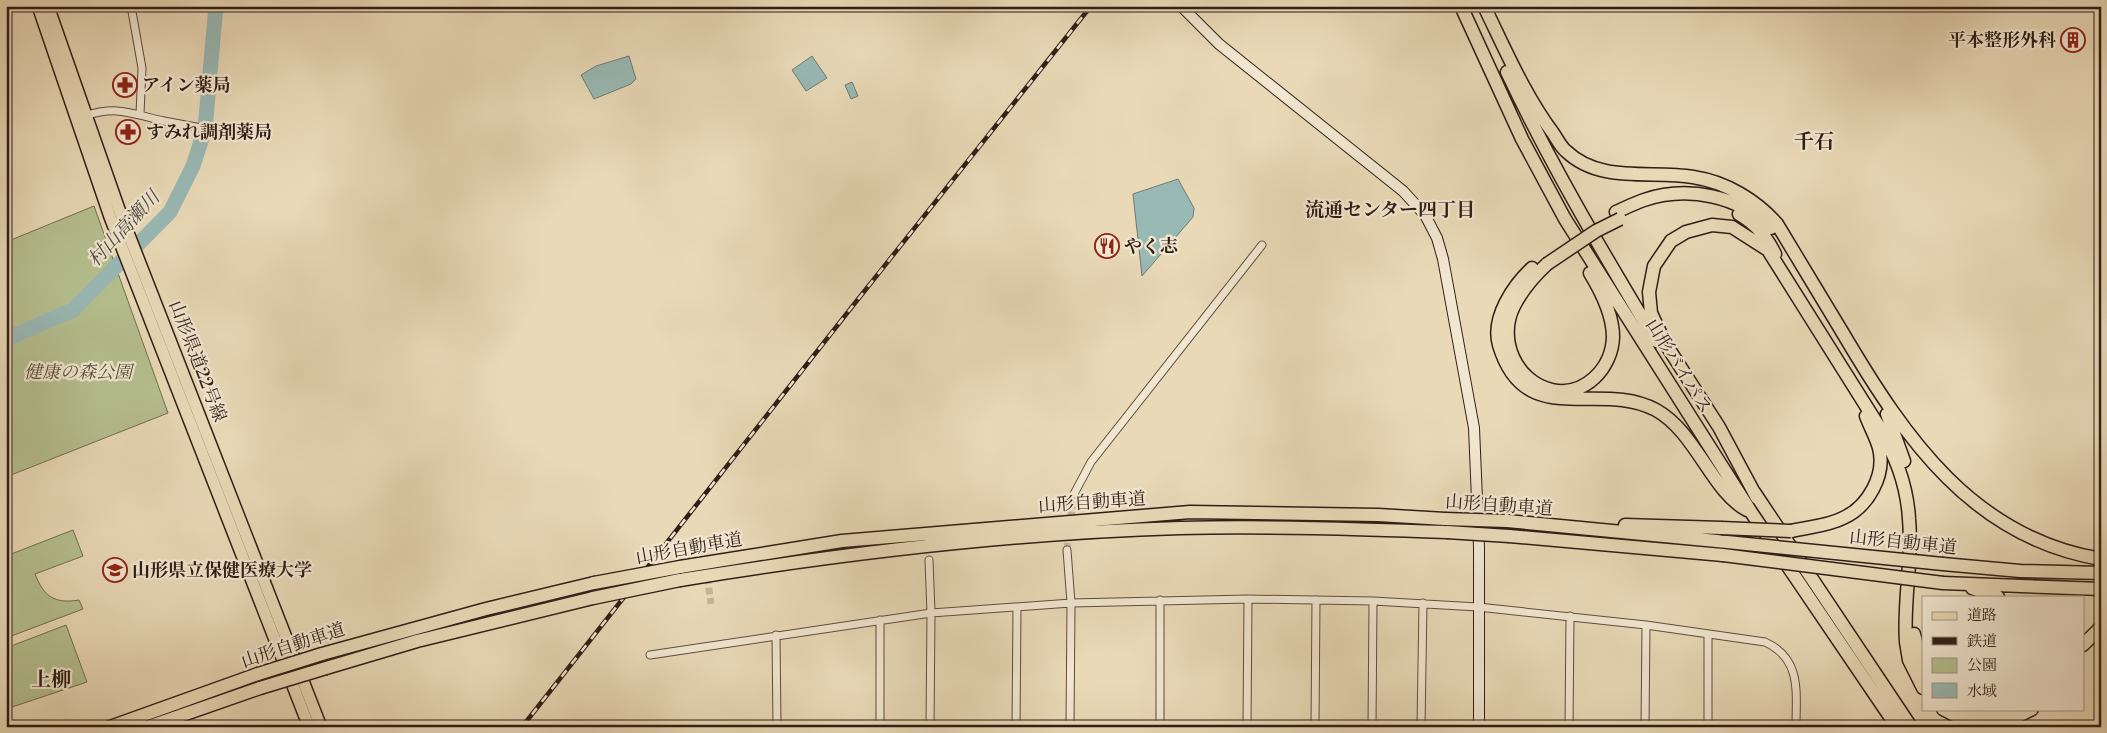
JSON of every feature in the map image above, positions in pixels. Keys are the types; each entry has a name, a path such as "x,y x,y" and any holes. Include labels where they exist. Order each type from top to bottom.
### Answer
{"highway":[{"name":"山形バイパス","path":"1461,6 1522,139 1565,219 1751,512 1897,727"},
{"name":"山形バイパス","path":"1477,6 1536,134 1580,214 1660,347 1757,498 1911,727"},
{"path":"1484,6 1517,74 1544,121 1566,152 1590,167 1613,173 1694,177 1725,186 1751,200 1766,211 1777,224 1880,395 1932,464 1957,488 1987,512 2021,533 2056,548 2101,559"},
{"path":"1522,139 1540,186 1596,284 1611,319 1613,337 1610,355 1602,369 1587,385 1564,391 1552,390 1524,375 1512,356 1508,344 1507,334 1513,308 1545,261"},
{"path":"1751,512 1738,506 1692,444 1666,417 1655,410 1620,399 1570,400 1548,398 1520,384 1510,371 1498,341 1502,312 1508,297 1518,282 1545,261 1644,200 1662,196 1693,193 1746,208 1760,218 1800,262"},
{"path":"1618,216 1662,204 1693,201 1730,209 1755,224 1766,236 1788,281"},
{"path":"1757,498 1719,427 1665,343 1654,320 1649,292 1650,278 1659,256 1672,241 1693,229 1712,226 1732,227 1768,250 1893,452 1902,476 1910,521 1906,642 1909,660 1922,686"},
{"path":"1507,521 1791,531 1842,519 1851,514 1873,491 1880,460 1879,449 1852,385"},
{"path":"1880,395 1907,469 1912,494 1917,538 1914,639 1922,667"},
{"name":"山形自動車道","path":"110,727 258,674 322,654 486,609 594,583 842,541 1190,512 1378,515 1507,521 2020,571 2101,573"},
{"name":"山形自動車道","path":"148,727 260,688 417,641 593,598 680,580 845,554 1085,532 1258,527 1447,532 1723,555 1960,584 2101,588"},
{"path":"1960,584 1995,596"},
{"path":"2084,644 2101,626"},
{"path":"1945,710 1972,723 1987,723 2008,721 2030,710"},
{"path":"1967,710 1986,714 2000,714 2011,710"}],"main road":[{"name":"山形県道22号線","path":"38,6 115,214 141,295 309,727"},
{"name":"山形県道22号線","path":"48,6 80,117"},
{"name":"山形県道22号線","path":"115,214 156,303 321,727"}],"street":[{"path":"130,6 142,68 140,114"},
{"path":"1181,6 1198,26 1248,68 1403,191 1425,215 1436,238 1452,300 1474,428 1479,547 1479,727"},
{"path":"80,117 112,110 244,136"},
{"path":"1074,494 1091,462 1262,245"},
{"path":"1067,550 1071,603 1070,727"},
{"path":"929,560 931,614 930,727"},
{"path":"1247,727 1248,599"},
{"path":"650,655 880,620 1071,603 1248,599 1423,603 1570,616 1765,642 1779,648 1788,659 1793,670 1796,727"},
{"path":"1160,600 1160,727"},
{"path":"1315,727 1316,600"},
{"path":"1372,727 1374,601"},
{"path":"1421,727 1423,603"},
{"path":"1016,727 1018,607"},
{"path":"1569,727 1570,616"},
{"path":"880,620 880,727"},
{"path":"1644,727 1646,625"},
{"path":"1708,634 1708,727"},
{"path":"776,635 777,727"}],"green space":[{"name":"健康の森公園","path":"94,206 168,413 6,477 6,242"},
{"path":"73,530 83,556 35,574 42,588 51,597 63,601 79,600 83,609 6,638 6,556"},
{"path":"66,625 87,682 6,709 6,648"}],"water":[{"path":"629,56 636,79 631,84 594,99 581,75 596,66"},
{"path":"812,56 827,78 806,91 792,70"},
{"path":"852,82 858,96 851,99 845,85"},
{"path":"1178,179 1194,208 1193,217 1142,276 1133,194"}],"waterway":[{"name":"村山高瀬川","path":"6,339 73,310 170,212 193,166 205,129 216,6"}],"tunnel":[{"path":"1067,550 1074,494"},
{"path":"703,546 711,604"}],"railway":[{"path":"522,727 1091,6"}],"place":[{"name":"平本整形外科","path":"2073,40"},
{"name":"アイン薬局","path":"125,85"},
{"name":"すみれ調剤薬局","path":"128,132"},
{"name":"やく志","path":"1107,246"},
{"name":"山形県立保健医療大学","path":"115,570"}],"district":[{"name":"千石","path":"1814,141"},
{"name":"流通センター四丁目","path":"1390,209"},
{"name":"上柳","path":"51,679"}]}
